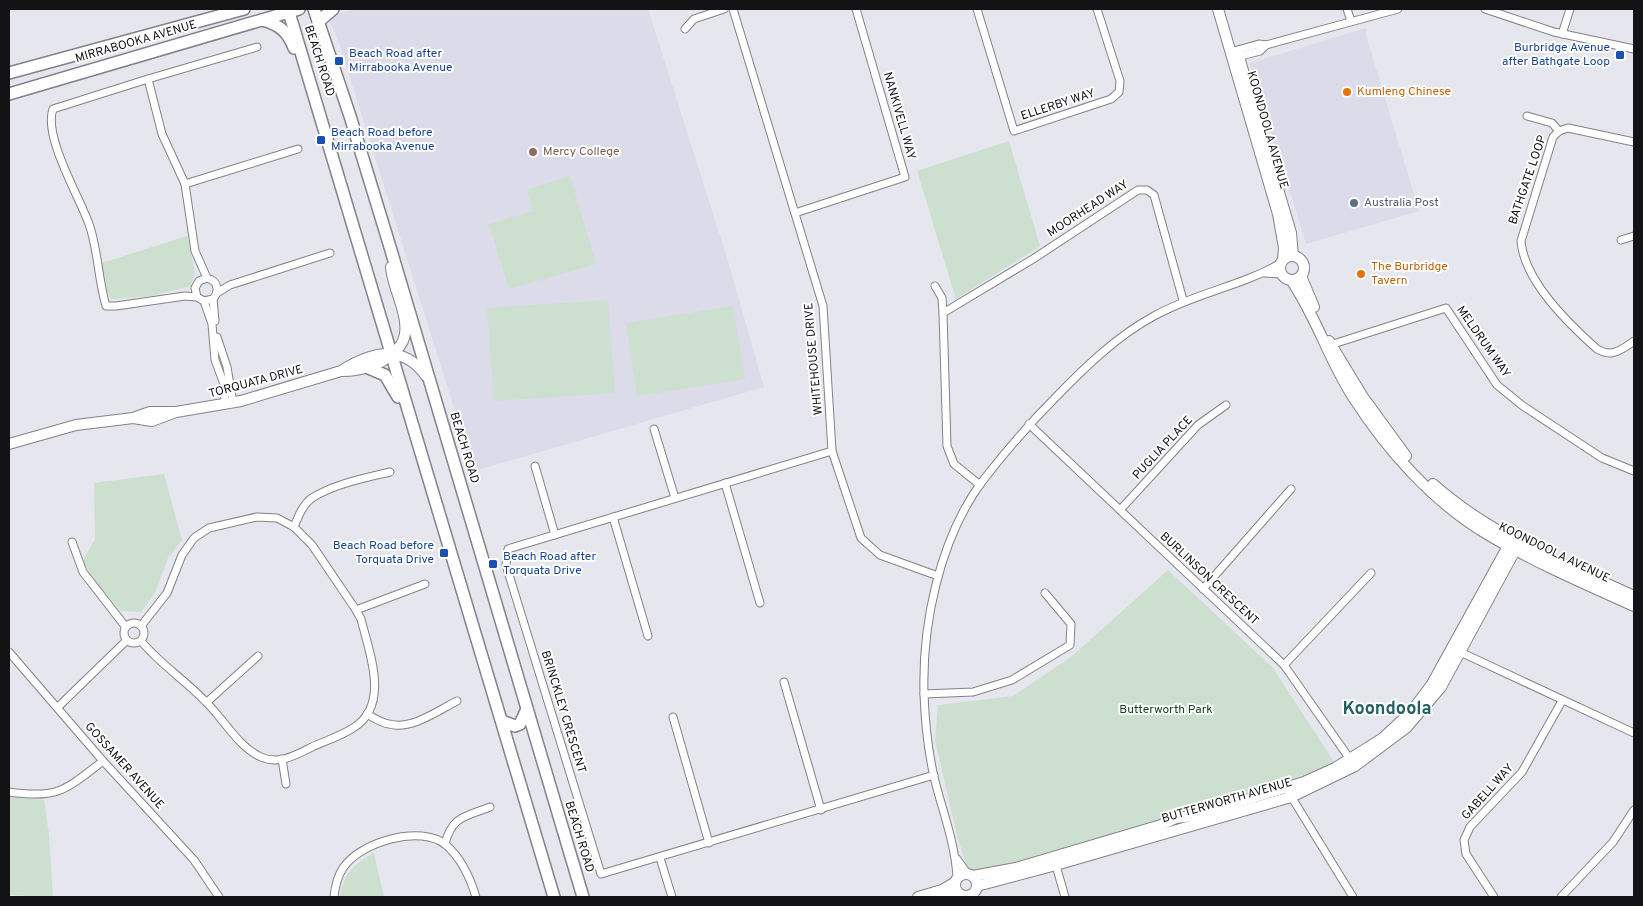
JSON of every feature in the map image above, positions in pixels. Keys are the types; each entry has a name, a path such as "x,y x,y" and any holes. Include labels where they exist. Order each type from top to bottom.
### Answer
{"main road":[{"path":"189,25 204,14 221,9"},
{"name":"MIRRABOOKA AVENUE","path":"9,73 244,9"},
{"name":"BEACH ROAD","path":"314,9 350,116 392,254 583,897"},
{"path":"318,22 333,9"},
{"name":"MIRRABOOKA AVENUE","path":"9,94 292,10"},
{"name":"BEACH ROAD","path":"292,10 391,354 554,897"},
{"path":"262,20 282,28 291,39 304,74 316,94"},
{"path":"366,367 381,372 389,380 396,391 415,435"},
{"path":"502,721 515,726 520,724 527,709"}],"street":[{"path":"684,28 694,19 724,9"},
{"name":"WHITEHOUSE DRIVE","path":"733,9 823,306 832,451 861,538 880,555 938,576"},
{"name":"NANKIVELL WAY","path":"795,213 905,177 856,9"},
{"name":"ELLERBY WAY","path":"977,9 1014,132 1111,99 1119,92 1120,81 1097,9"},
{"name":"KOONDOOLA AVENUE","path":"1218,9 1235,54 1291,233 1294,256"},
{"name":"KOONDOOLA AVENUE","path":"1225,9 1235,54 1278,214 1284,248 1282,261"},
{"path":"1347,9 1351,21"},
{"path":"1235,54 1260,50 1266,45 1398,9"},
{"path":"1485,9 1562,34 1634,49"},
{"path":"1562,34 1570,9"},
{"path":"229,404 215,360 212,324 204,301 197,297 185,296 106,306 99,284 90,226 63,166 49,119 53,109 59,106 257,48"},
{"path":"148,79 162,134 185,184 194,251 207,278 230,286"},
{"name":"BATHGATE LOOP","path":"1527,116 1552,123 1559,131"},
{"name":"BATHGATE LOOP","path":"1634,142 1568,128 1559,131 1553,137 1521,241 1524,259 1559,314 1596,349 1612,354 1619,352 1634,341"},
{"path":"185,184 298,149"},
{"name":"MOORHEAD WAY","path":"943,313 1033,259 1138,190 1148,190 1154,195 1183,300"},
{"path":"1622,240 1634,236"},
{"path":"204,301 230,286 330,253"},
{"name":"TORQUATA DRIVE","path":"341,371 354,371 386,361 400,347 404,331 404,320 391,270 392,254"},
{"path":"964,881 934,776 926,734 924,694 925,640 938,576 951,542 980,485 1030,424 1104,352 1151,317 1183,300 1264,273 1282,261 1294,256 1300,259 1304,266 1296,278 1282,274 1264,273"},
{"path":"1282,261 1282,274"},
{"path":"185,296 199,281 200,266"},
{"path":"199,281 207,278"},
{"name":"KOONDOOLA AVENUE","path":"1296,278 1328,345 1406,457 1435,485 1514,545 1634,606"},
{"path":"215,282 217,339 227,367 229,404"},
{"path":"935,286 942,298 947,446 954,464 980,485"},
{"path":"194,288 197,297"},
{"name":"MELDRUM WAY","path":"1328,345 1446,308 1497,385 1523,406 1602,458 1634,471"},
{"name":"TORQUATA DRIVE","path":"9,444 76,425 133,418 150,412 176,412 229,404 341,371 352,364 384,353 403,356 418,363 430,381"},
{"name":"PUGLIA PLACE","path":"1120,510 1198,425 1226,404"},
{"name":"BURLINSON CRESCENT","path":"1030,424 1284,665 1352,763"},
{"path":"654,430 675,498"},
{"name":"BRINCKLEY CRESCENT","path":"832,451 508,549 506,565 601,874 934,776"},
{"path":"535,466 555,535"},
{"path":"294,527 300,513 311,498 390,472"},
{"path":"725,483 760,603"},
{"path":"1203,589 1291,489"},
{"path":"58,707 126,641 141,641 160,662 184,680 206,702 245,746 261,757 288,759 354,728 367,714 376,684 361,619 312,546 294,527 277,518 257,517 209,528 194,538 182,555 167,593 141,626"},
{"path":"613,517 648,636"},
{"path":"72,542 82,572 125,626 124,637 126,641"},
{"name":"KOONDOOLA AVENUE","path":"1514,545 1634,596"},
{"name":"BUTTERWORTH AVENUE","path":"918,897 964,881 1054,861 1161,825 1176,818 1193,816 1289,792 1322,774 1352,763 1411,712 1432,684 1457,650 1514,545"},
{"path":"1284,665 1371,573"},
{"path":"356,610 424,584"},
{"path":"924,694 973,692 1012,680 1070,645 1071,624 1045,593"},
{"path":"125,626 130,623 138,623 144,628 144,636 141,641"},
{"path":"1457,650 1562,701 1634,733"},
{"name":"GOSSAMER AVENUE","path":"9,652 103,761 194,860 219,897"},
{"path":"206,702 258,656"},
{"path":"784,682 821,810"},
{"path":"367,714 388,724 404,726 426,717 457,700"},
{"name":"GABELL WAY","path":"1494,897 1466,854 1464,840 1470,827 1522,772 1562,701"},
{"path":"673,717 709,843"},
{"path":"282,759 286,784"},
{"path":"9,792 34,796 52,794 72,784 103,761"},
{"path":"1289,792 1353,897"},
{"path":"445,844 449,829 458,820 490,807"},
{"path":"1561,897 1613,842 1634,810"},
{"path":"334,897 336,885 343,868 362,851 387,839 426,835 445,844 470,876 476,897"},
{"path":"660,858 672,897"},
{"path":"1054,861 1065,897"},
{"name":"BUTTERWORTH AVENUE","path":"944,897 964,881"}],"shaded area":[{"name":"Mercy College","path":"355,9 648,9 728,261 764,387 474,471 339,43 328,17"},
{"path":"1366,28 1366,35 1419,211 1306,244 1250,63"}],"green space":[{"path":"1009,141 1040,246 956,299 917,171"},
{"path":"570,176 596,264 509,289 489,224 533,211 527,190"},
{"path":"187,236 195,272 191,286 151,296 111,299 103,282 102,263"},
{"path":"608,300 615,393 494,401 487,308"},
{"path":"733,306 745,379 637,396 626,323"},
{"path":"164,474 182,540 168,558 155,593 141,612 121,611 94,580 83,561 95,539 94,483"},
{"name":"Butterworth Park","path":"1168,570 1273,668 1336,765 970,877 958,839 935,741 938,705 1013,696 1071,657"},
{"path":"9,797 44,800 49,835 53,897 9,895"},
{"path":"374,853 384,897 340,897 344,882 351,870"}],"place":[{"name":"Burbridge Avenue after Bathgate Loop","path":"1620,55"},
{"name":"Beach Road after Mirrabooka Avenue","path":"339,61"},
{"name":"Kumleng Chinese","path":"1347,92"},
{"name":"Beach Road before Mirrabooka Avenue","path":"321,140"},
{"name":"Mercy College","path":"533,152"},
{"name":"Australia Post","path":"1354,203"},
{"name":"The Burbridge Tavern","path":"1361,274"},
{"name":"Beach Road before Torquata Drive","path":"444,553"},
{"name":"Beach Road after Torquata Drive","path":"493,564"}],"district":[{"name":"Koondoola","path":"1387,709"}]}
